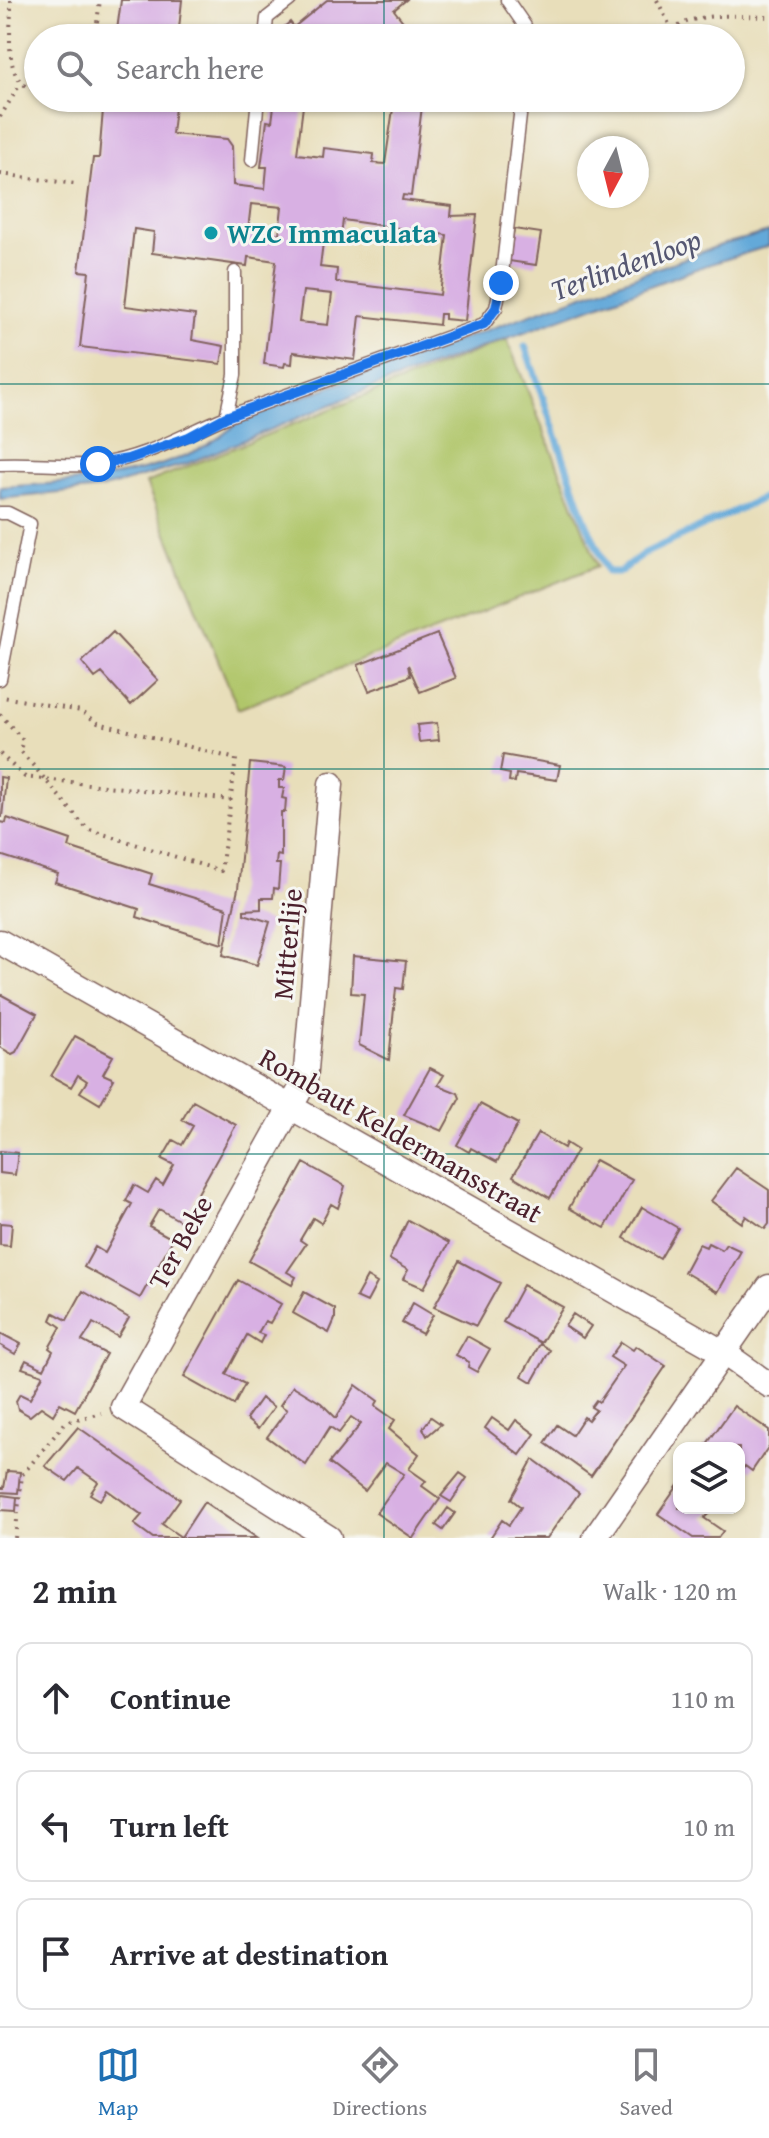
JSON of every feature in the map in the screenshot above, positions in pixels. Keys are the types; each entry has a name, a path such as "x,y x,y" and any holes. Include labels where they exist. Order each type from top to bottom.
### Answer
{"street":[{"name":"Mitterlije","path":"290,1106 305,1081 331,784"},
{"name":"Rombaut Keldermansstraat","path":"0,942 724,1353 769,1385"},
{"name":"Ter Beke","path":"123,1407 290,1106"},
{"path":"595,1538 769,1287"},
{"path":"123,1407 329,1538"}],"lane":[{"path":"266,24 267,18 290,0"},
{"path":"507,0 524,24"},
{"path":"252,160 257,112"},
{"path":"0,464 84,465 128,459 189,437 226,417 484,324 496,308 501,283 520,112"},
{"path":"226,417 235,375 235,272"},
{"path":"0,513 8,513 30,524 0,679"}],"path":[{"path":"11,0 8,61 24,84"},
{"path":"97,24 100,0"},
{"path":"657,0 669,24"},
{"path":"687,24 702,18 769,17"},
{"path":"0,117 21,83"},
{"path":"0,174 75,184"},
{"path":"0,697 81,711 98,723 236,759 221,871 87,829 20,750 23,740 0,714"},
{"path":"0,754 25,777 231,800"},
{"path":"15,1538 22,1475 66,1422 123,1407"}],"green space":[{"path":"507,339 598,566 238,709 146,483"}],"water":[{"path":"769,232 769,246 704,266 369,389 186,464 100,489 0,499 0,487 95,479 160,465 190,454 218,438 241,419 724,244"}],"building":[{"path":"121,0 182,0 179,24 118,24"},
{"path":"327,0 406,0 394,10 405,24 298,24"},
{"name":"WZC Immaculata","path":"103,112 174,112 172,134 227,139 232,146 233,185 265,189 267,167 261,167 267,121 272,122 273,112 302,112 297,154 323,157 324,148 374,154 373,163 385,164 393,112 421,112 411,196 403,195 402,200 452,206 451,216 477,215 465,321 445,319 445,314 440,314 439,325 360,316 355,360 293,352 292,364 285,363 284,367 264,364 276,261 248,257 247,266 152,253 154,232 134,229 125,306 195,315 192,340 224,346 221,364 80,347 89,272 79,271 93,158 99,158","holes":["251,204 282,207 279,234 248,230","343,220 447,235 440,295 336,282 337,269 320,267 324,234 341,236","303,291 332,294 328,325 299,322"]},
{"path":"514,229 541,233 536,265 509,261"},
{"path":"113,632 158,680 131,705 102,673 95,678 82,662"},
{"path":"437,634 456,678 420,692 408,665 410,676 369,691 358,665"},
{"path":"437,723 439,740 419,742 417,725"},
{"path":"503,755 560,765 557,780 516,774 515,782 509,781 510,774 500,772"},
{"path":"250,763 286,767 284,780 279,780 279,788 284,788 282,798 286,799 285,812 281,812 281,856 277,855 276,864 280,864 278,889 274,888 273,898 261,898 261,909 244,910 244,914 270,922 257,965 223,955 238,889"},
{"path":"0,777 6,778 2,817 0,817"},
{"path":"7,818 71,840 69,847 152,874 149,884 227,908 222,944 137,917 139,909 55,882 58,874 0,855 0,822 6,823"},
{"path":"353,956 406,961 403,989 396,988 389,1060 359,1045 364,994 351,993"},
{"path":"0,994 37,1014 12,1054 0,1047"},
{"path":"75,1036 113,1056 103,1074 114,1079 100,1104 80,1092 87,1081 78,1075 71,1087 51,1076"},
{"path":"430,1068 444,1075 438,1085 458,1093 460,1098 442,1131 404,1115"},
{"path":"193,1101 236,1125 182,1222 159,1209 149,1226 173,1239 140,1298 84,1267 95,1247 105,1253 132,1204 126,1201 134,1185 148,1193 156,1180 163,1185 174,1165 162,1159 173,1140 182,1145 193,1126 182,1120"},
{"path":"480,1104 518,1124 497,1162 471,1148 469,1152 457,1145"},
{"path":"538,1133 564,1148 566,1143 577,1150 550,1198 513,1176"},
{"path":"0,1151 18,1153 15,1175 0,1173"},
{"path":"595,1160 632,1180 605,1228 569,1208"},
{"path":"304,1163 345,1186 338,1208 331,1204 321,1223 313,1218 300,1240 306,1244 287,1272 296,1277 292,1285 249,1261"},
{"path":"736,1168 769,1190 769,1224 765,1229 746,1216 742,1223 711,1201"},
{"path":"642,1207 678,1228 660,1259 624,1238"},
{"path":"408,1220 449,1243 424,1288 403,1279 408,1270 389,1259"},
{"path":"0,1223 12,1224 10,1246 0,1245"},
{"path":"708,1243 722,1250 726,1244 741,1251 718,1292 684,1272 699,1244 706,1247"},
{"path":"459,1261 500,1283 476,1326 434,1307"},
{"path":"367,1277 377,1283 367,1302 356,1297"},
{"path":"238,1280 281,1304 270,1323 265,1321 258,1333 264,1335 260,1343 247,1335 226,1374 245,1384 234,1405 184,1377"},
{"path":"523,1285 563,1307 541,1343 503,1322"},
{"path":"83,1291 129,1318 118,1337 93,1323 82,1341 106,1354 75,1411 60,1403 53,1415 41,1407 30,1416 18,1409 16,1401 20,1394 30,1399 43,1375 22,1368 26,1360 44,1369 53,1351 49,1348 61,1327 51,1320 54,1313 67,1320"},
{"path":"304,1292 335,1309 335,1319 329,1333 293,1313"},
{"path":"413,1303 433,1315 422,1334 402,1323"},
{"path":"573,1314 591,1326 583,1338 565,1326"},
{"path":"0,1333 21,1344 15,1354 0,1345"},
{"path":"467,1336 490,1349 477,1372 468,1367 469,1362 456,1355"},
{"path":"621,1342 633,1350 636,1346 666,1366 591,1476 545,1443 557,1425 572,1435 584,1417 588,1420 596,1410 591,1407 596,1400 599,1402 624,1366 610,1357"},
{"path":"540,1344 550,1350 532,1382 522,1376"},
{"path":"356,1385 378,1401 375,1406 395,1420 389,1429 419,1454 409,1469 426,1481 422,1486 440,1499 413,1538 376,1513 404,1474 386,1463 365,1491 329,1463 361,1424 351,1417 339,1433 330,1427 306,1465 267,1437 287,1410 280,1405 293,1386 321,1403 336,1418"},
{"path":"261,1398 274,1407 258,1429 246,1419"},
{"path":"734,1406 769,1430 769,1446 752,1471 745,1466 745,1442 708,1442"},
{"path":"431,1417 441,1424 427,1436 423,1428"},
{"path":"492,1418 509,1430 516,1420 535,1434 520,1455 485,1428"},
{"path":"78,1427 180,1499 162,1524 181,1537 204,1502 257,1538 153,1538 134,1524 142,1515 107,1490 100,1500 90,1494 98,1482 78,1468 67,1481 45,1466"},
{"path":"533,1459 579,1493 547,1538 490,1538 502,1520 509,1525 521,1507 511,1499"},
{"path":"7,1471 20,1472 18,1493 0,1492 0,1488 4,1488"},
{"path":"460,1473 467,1478 451,1502 441,1496"},
{"path":"673,1493 673,1514 708,1514 704,1518 723,1531 718,1538 693,1538 658,1514"},
{"path":"2,1495 17,1497 16,1511 0,1510"},
{"path":"448,1508 455,1513 443,1530 436,1525"}],"waterway":[{"path":"525,346 585,520 608,572 620,572 643,554 769,495"}],"place":[{"name":"WZC Immaculata","path":"211,233"}],"route":[{"path":"98,464 128,459 189,437 226,417 484,324 496,308 501,283"}],"water label":[{"name":"Terlindenloop","path":"626,265"}]}
